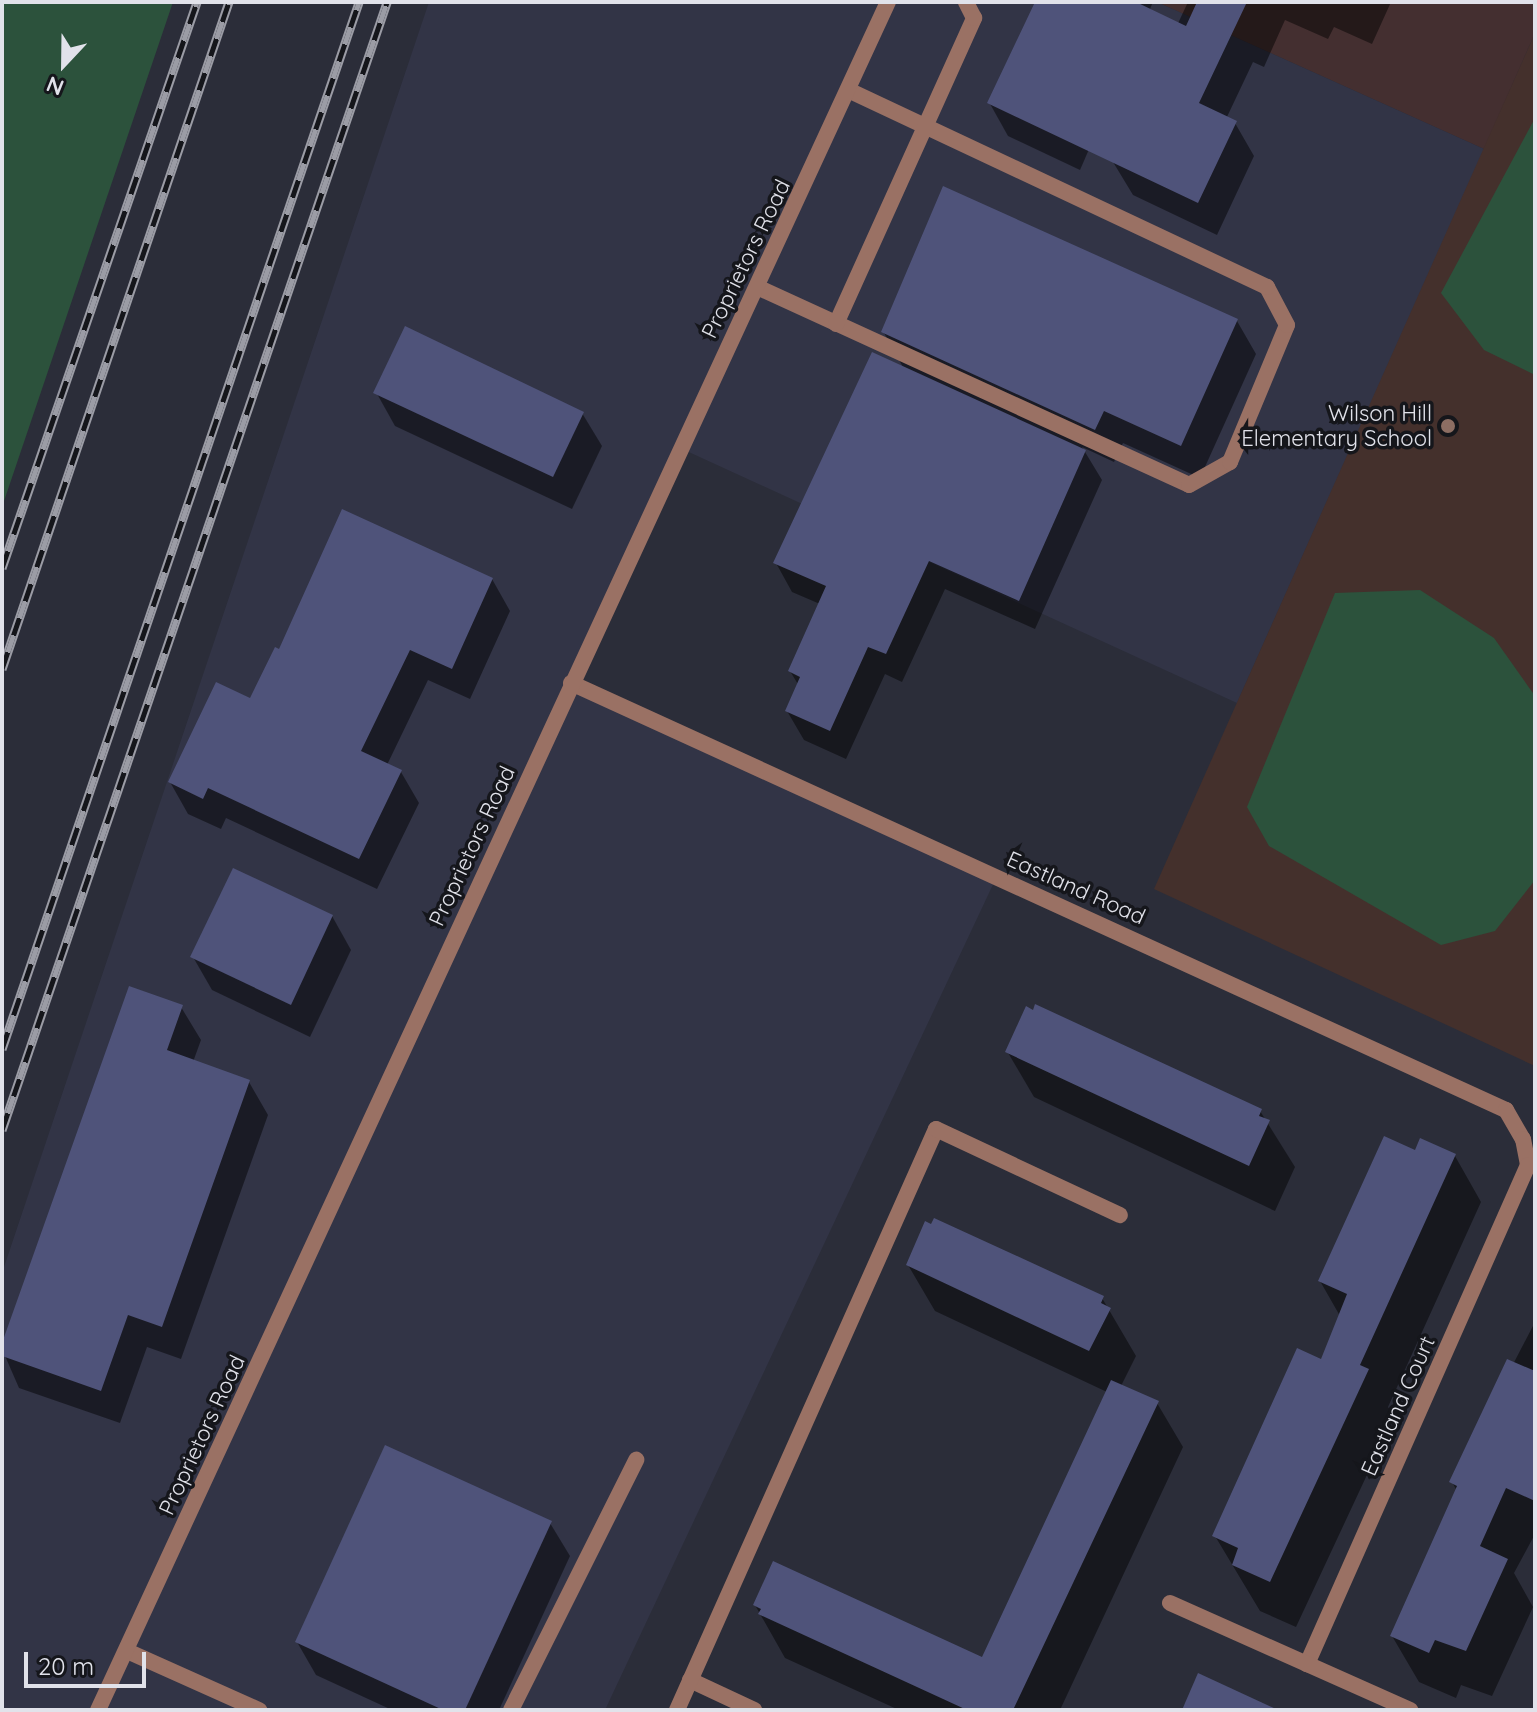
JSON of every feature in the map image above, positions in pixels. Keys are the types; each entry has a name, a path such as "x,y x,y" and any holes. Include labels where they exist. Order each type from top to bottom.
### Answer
{"street":[{"name":"Proprietors Road","path":"98,1710 571,683 851,91 888,2"},
{"path":"836,324 974,18 966,2"},
{"path":"757,287 1189,485 1230,462 1287,325 1267,287 851,91"},
{"name":"Eastland Road","path":"571,683 1466,1089 1506,1110 1523,1139 1528,1165"},
{"path":"677,1710 936,1129 1120,1215"},
{"name":"Eastland Court","path":"1307,1664 1528,1165"},
{"path":"511,1710 636,1460"},
{"path":"1170,1603 1410,1710"},
{"path":"127,1651 259,1710"},
{"path":"690,1680 754,1710"}],"shaded area":[{"path":"429,2 1157,2 1484,149 1237,703 680,448 572,683 997,876 605,1710 2,1710 2,1273"},
{"path":"1157,2 1535,2 1535,33 1484,149"},
{"name":"Wilson Hill Elementary School","path":"1535,33 1535,1066 1154,889"}],"green space":[{"path":"2,2 173,2 2,507"},
{"path":"1535,118 1535,375 1484,350 1441,293"},
{"path":"1420,590 1494,638 1535,696 1535,880 1495,931 1441,945 1269,846 1247,807 1335,593"}],"building":[{"path":"1035,2 1136,2 1186,26 1197,2 1247,2 1199,103 1237,121 1198,203 987,103"},
{"path":"943,186 1238,319 1181,446 1104,411 1095,430 881,332"},
{"path":"405,326 584,412 553,477 373,393"},
{"path":"872,352 1086,450 1019,601 929,561 886,654 868,647 830,731 785,711 800,677 788,671 826,586 773,563"},
{"path":"342,509 493,578 452,669 410,650 361,751 402,770 359,859 208,788 203,799 168,782 216,682 250,698 275,647 279,649"},
{"path":"233,868 333,915 291,1005 190,957"},
{"path":"129,986 183,1005 167,1050 250,1080 162,1327 128,1315 101,1391 2,1356 2,1343"},
{"path":"1035,1004 1262,1109 1259,1116 1270,1120 1249,1166 1005,1052 1026,1006 1033,1010"},
{"path":"1384,1136 1415,1150 1420,1138 1456,1154 1360,1365 1369,1369 1270,1582 1232,1565 1238,1548 1212,1536 1297,1348 1321,1359 1347,1294 1318,1281"},
{"path":"934,1218 1104,1296 1101,1303 1111,1308 1089,1351 906,1265 925,1221 931,1224"},
{"path":"1507,1359 1535,1371 1535,1501 1506,1488 1480,1546 1508,1559 1466,1651 1435,1640 1429,1653 1390,1636 1457,1486 1449,1482"},
{"path":"1111,1380 1159,1401 1013,1710 967,1710 758,1614 761,1609 753,1605 773,1561 982,1657"},
{"path":"385,1445 552,1521 465,1710 443,1710 295,1642"},
{"path":"1198,1673 1278,1710 1182,1710"}],"railway":[{"path":"2,568 197,2"},
{"path":"2,669 229,2"},
{"path":"2,1049 359,2"},
{"path":"2,1130 387,2"}],"place":[{"name":"Wilson Hill Elementary School","path":"1448,426"}]}
